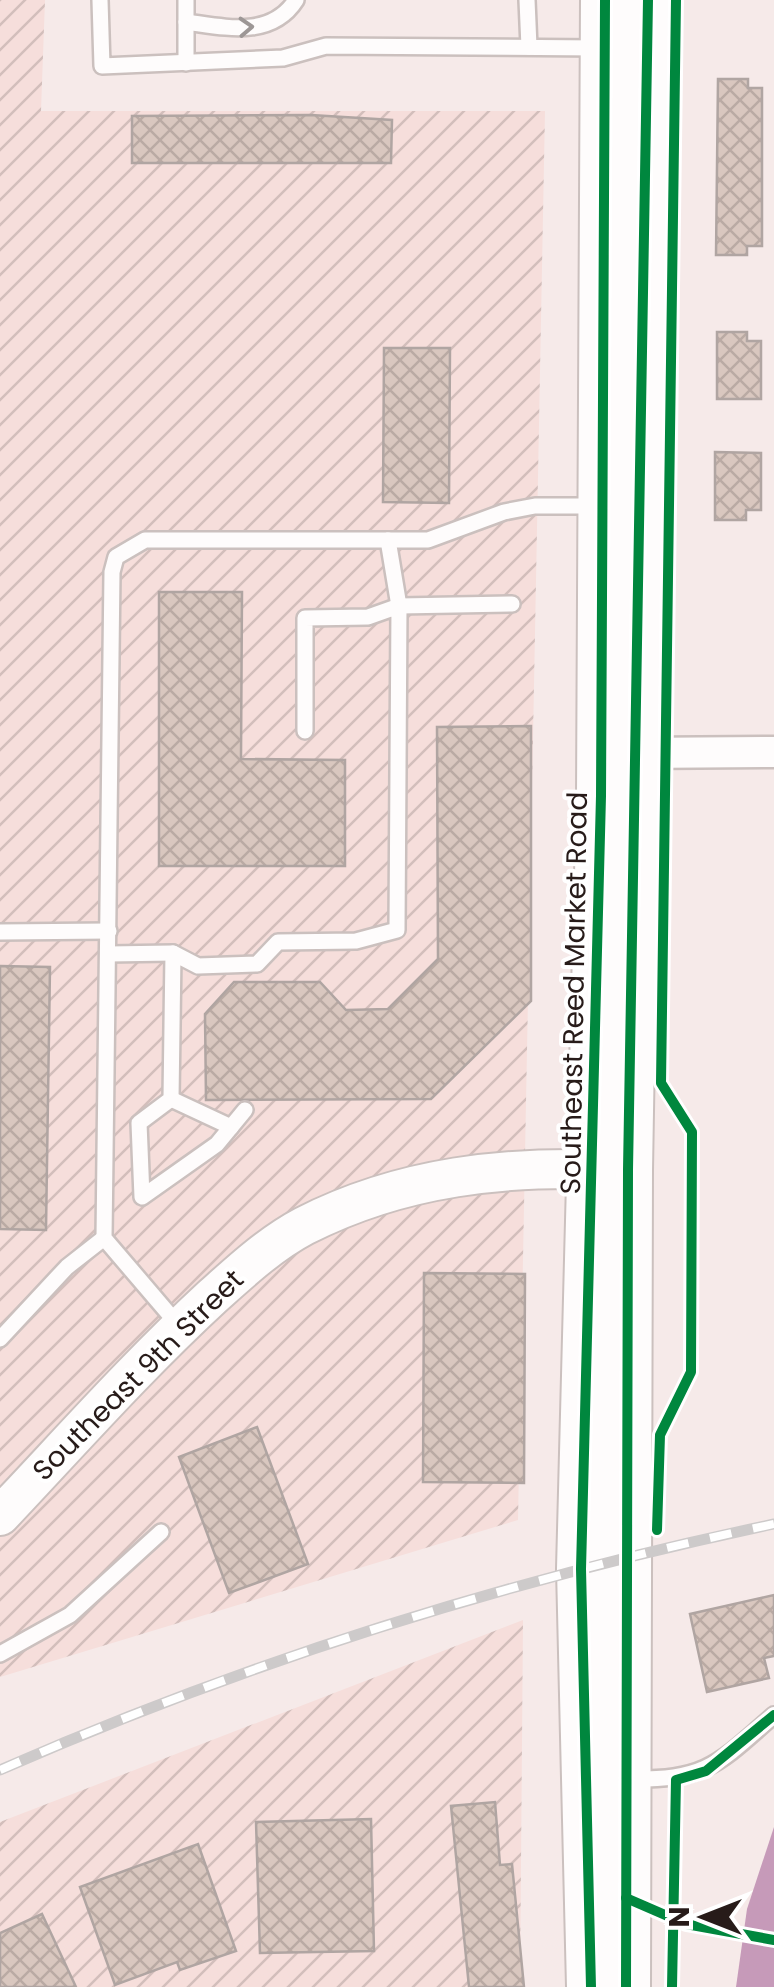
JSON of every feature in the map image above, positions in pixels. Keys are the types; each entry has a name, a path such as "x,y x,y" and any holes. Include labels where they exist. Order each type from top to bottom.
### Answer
{"main road":[{"name":"Southeast Reed Market Road","path":"592,1987 582,1568 635,753 627,48 605,0"},
{"name":"Southeast Reed Market Road","path":"626,1987 625,1779 610,1170 604,506 627,48 648,0"}],"street":[{"path":"635,753 774,752"},
{"name":"Southeast 9th Street","path":"0,1516 180,1327 249,1264 301,1228 372,1196 434,1178 610,1170"}],"lane":[{"path":"100,0 102,66 283,58 326,46 627,48"},
{"path":"186,0 186,62"},
{"path":"186,22 239,29 267,25 296,0"},
{"path":"526,0 528,47"},
{"path":"180,1327 104,1238 112,572 116,557 144,540 428,540 504,512 534,506 604,506"},
{"path":"108,954 172,953 198,966 257,964 278,942 356,941 398,930 400,606 388,540"},
{"path":"305,731 305,618 368,616 400,606 512,604"},
{"path":"0,932 109,931"},
{"path":"171,1099 172,953"},
{"path":"171,1099 139,1123 142,1197 218,1144 245,1110"},
{"path":"171,1099 232,1128"},
{"path":"0,1339 67,1268 104,1238"},
{"path":"0,1654 70,1614 161,1532"},
{"path":"625,1779 676,1780 706,1772 774,1715"}],"shaded area":[{"path":"0,0 45,0 41,111 545,111 518,1520 0,1677"},
{"path":"523,1620 520,1987 0,1987 0,1822"},
{"path":"774,1827 774,1987 736,1987 747,1909"}],"building":[{"path":"718,79 748,79 748,88 762,88 762,246 747,246 747,255 716,255"},
{"path":"311,115 392,120 391,163 132,163 132,116"},
{"path":"717,332 747,332 747,341 761,341 761,399 717,399"},
{"path":"384,348 450,348 449,503 383,502"},
{"path":"715,452 761,453 761,510 746,510 746,520 715,520"},
{"path":"159,592 242,592 241,759 345,760 345,866 159,866"},
{"path":"531,726 531,1001 431,1099 206,1100 205,1014 234,982 320,982 346,1010 388,1009 438,959 437,727"},
{"path":"0,966 50,967 46,1230 0,1229"},
{"path":"424,1273 525,1274 524,1483 423,1482"},
{"path":"257,1427 308,1564 229,1593 179,1457"},
{"path":"774,1595 774,1656 764,1658 769,1678 707,1692 690,1614"},
{"path":"495,1802 500,1865 512,1864 524,1987 469,1987 451,1806"},
{"path":"371,1819 374,1951 260,1953 256,1822"},
{"path":"198,1844 236,1951 180,1970 177,1962 115,1985 80,1887"},
{"path":"42,1914 76,1987 0,1987 0,1933"}],"railway":[{"path":"0,1770 189,1693 381,1627 576,1571 774,1524"}],"cycle path":[{"path":"591,1987 581,1569 601,796 605,0"},
{"path":"626,1987 628,1170 648,0"},
{"path":"657,1530 660,1435 691,1372 692,1132 661,1083 676,0"},
{"path":"672,1987 676,1780 706,1771 774,1715"},
{"path":"626,1898 686,1924 774,1940"}]}
